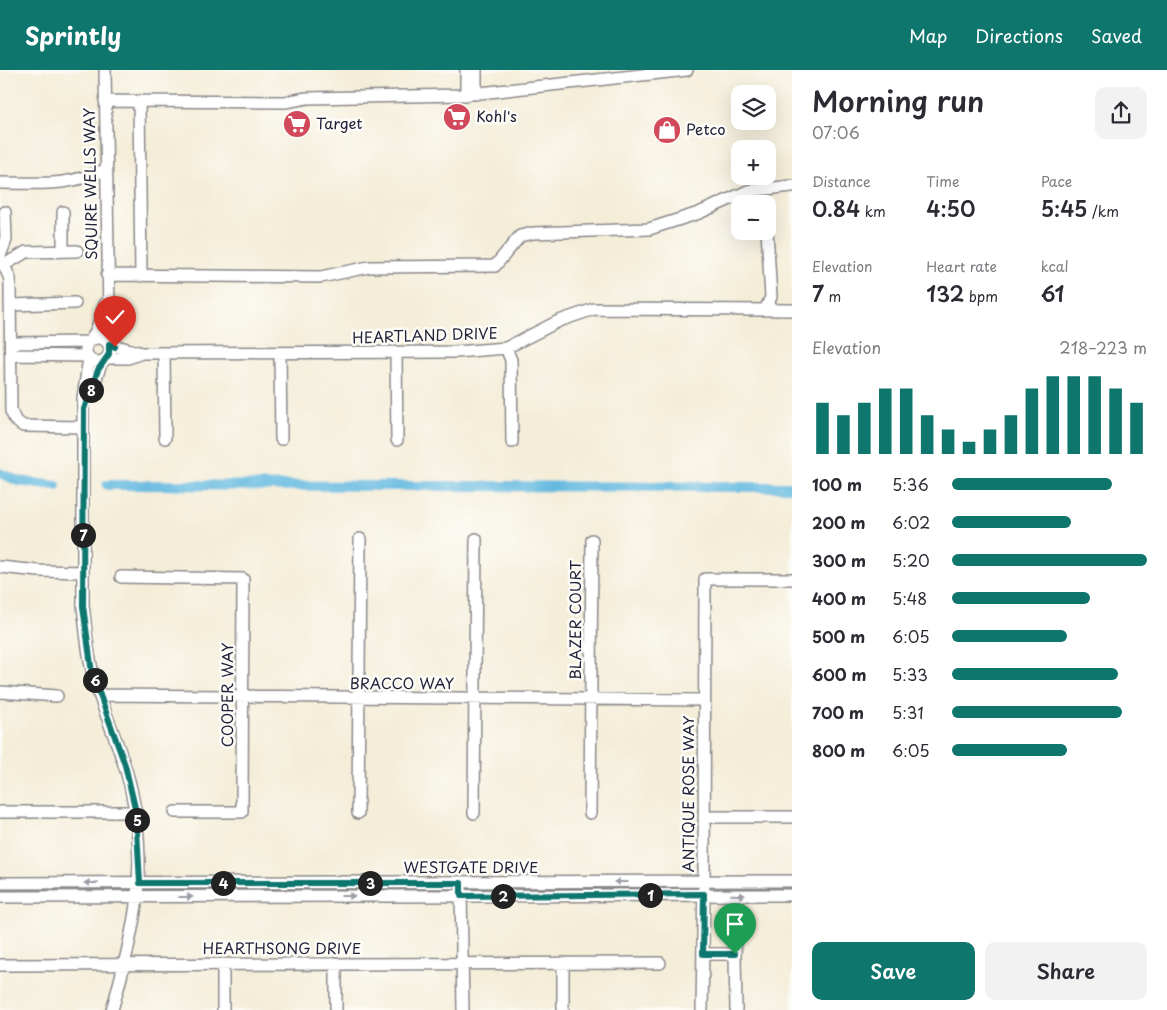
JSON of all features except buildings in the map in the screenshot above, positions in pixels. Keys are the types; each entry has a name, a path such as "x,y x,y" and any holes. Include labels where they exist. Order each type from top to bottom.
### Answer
{"street":[{"name":"SQUIRE WELLS WAY","path":"106,70 105,170 107,297 109,312 107,343"},
{"path":"466,70 471,94"},
{"path":"471,94 476,70"},
{"path":"105,102 285,102 307,98 471,94 687,70"},
{"path":"140,102 141,276"},
{"path":"0,183 64,183 82,180 105,170"},
{"path":"107,276 321,277 369,267 495,266 520,236 533,232 650,230 699,213 748,191 792,186"},
{"path":"5,212 6,240 2,261 10,279 11,305 5,319 11,343 11,355 5,374 14,420 24,426 82,427"},
{"path":"63,212 63,251"},
{"path":"765,310 770,297 767,240"},
{"path":"2,261 26,252 77,251"},
{"name":"SQUIRE WELLS WAY","path":"90,341 96,331 107,297"},
{"path":"11,305 75,303"},
{"name":"HEARTLAND DRIVE","path":"107,343 142,353 396,354 506,348 559,321 594,309 792,310"},
{"path":"11,343 90,341 99,338 107,343 109,354 104,360 84,409"},
{"path":"90,341 86,351 88,357 82,427 83,572 86,629 92,673 125,765 136,812 140,883 136,916 112,1010"},
{"path":"48,343 48,356"},
{"path":"506,348 511,360 512,442"},
{"name":"HEARTLAND DRIVE","path":"104,360 128,358 142,353"},
{"path":"164,353 165,438"},
{"path":"280,354 281,439"},
{"path":"396,354 397,440"},
{"path":"11,355 88,357 97,362 104,360"},
{"path":"358,813 360,539"},
{"path":"474,813 476,540"},
{"name":"BLAZER COURT","path":"590,813 592,540"},
{"path":"0,567 40,571 83,572"},
{"name":"COOPER WAY","path":"121,577 243,579 242,812 175,812"},
{"name":"ANTIQUE ROSE WAY","path":"702,1010 704,578 792,579"},
{"path":"0,692 57,696"},
{"name":"BRACCO WAY","path":"99,695 243,698 704,700"},
{"path":"0,812 136,812"},
{"path":"704,817 792,817"},
{"name":"WESTGATE DRIVE","path":"0,884 792,882"},
{"path":"461,883 463,1010"},
{"name":"WESTGATE DRIVE","path":"0,897 792,895"},
{"path":"736,919 736,1010"},
{"path":"703,954 735,954"},
{"path":"336,963 336,1010"},
{"path":"563,963 563,1010"},
{"name":"HEARTHSONG DRIVE","path":"0,965 660,963"},
{"path":"223,964 223,1010"}],"waterway":[{"path":"0,473 18,481 56,486"},
{"path":"107,485 792,487"}],"place":[{"name":"Kohl's","path":"457,117"},
{"name":"Target","path":"297,124"},
{"name":"Petco","path":"667,130"}],"route":[{"path":"115,347 109,344 109,354 102,361 84,409 82,427 83,606 92,673 125,765 136,812 140,883 461,883 461,896 704,894 703,954 735,954"}]}
